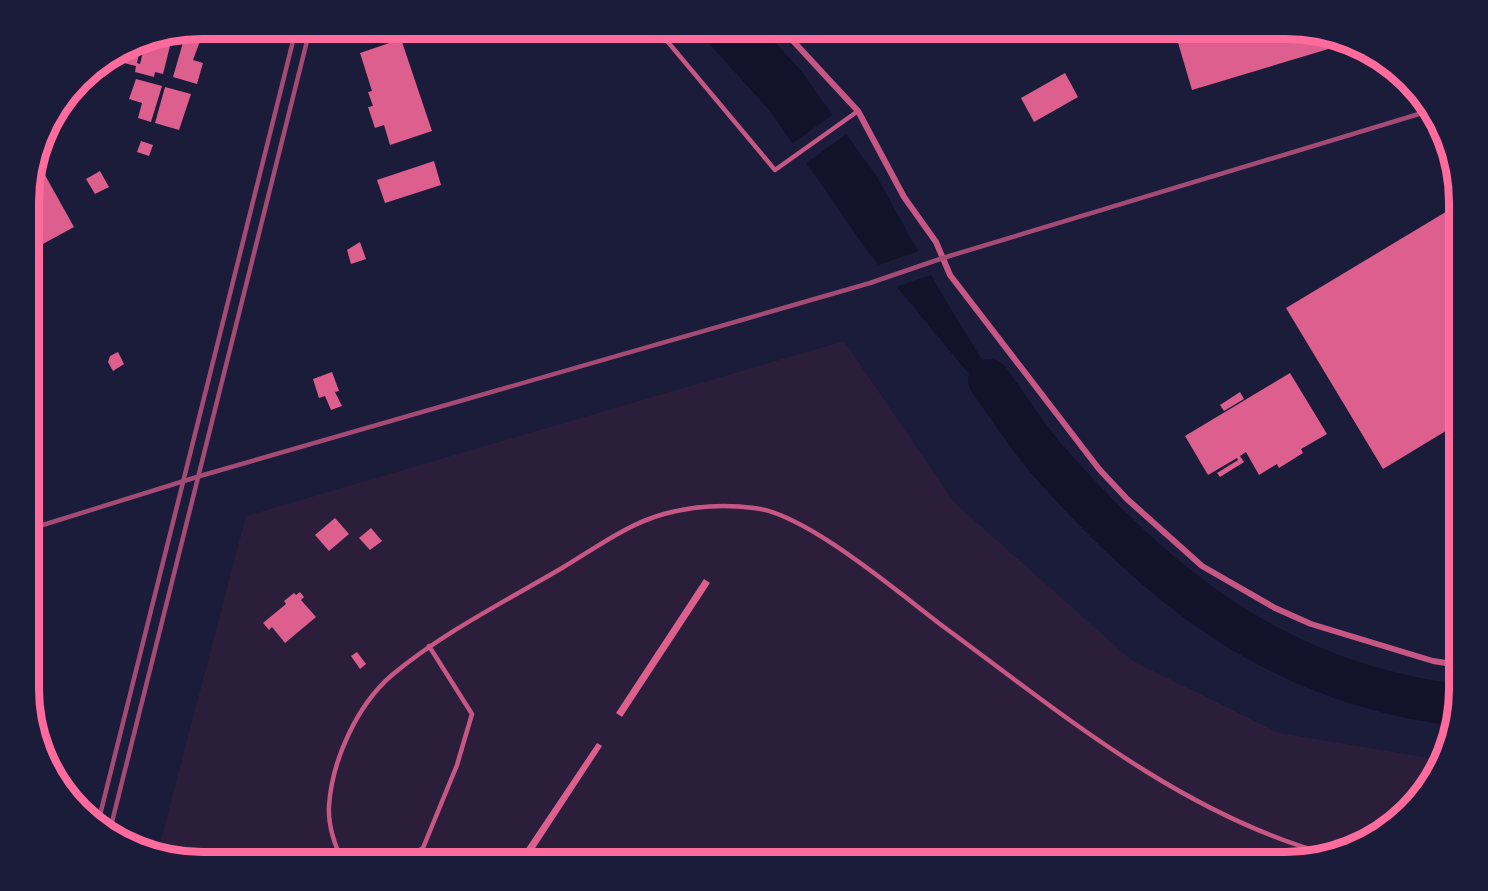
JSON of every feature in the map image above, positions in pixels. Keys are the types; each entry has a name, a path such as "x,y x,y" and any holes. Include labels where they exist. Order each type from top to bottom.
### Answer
{"street":[{"path":"792,39 858,111 904,196 936,242 950,275 1084,450 1127,499 1202,566 1275,608 1359,640 1449,663"}],"lane":[{"path":"666,39 775,170 858,111"},
{"path":"340,852 331,827 329,807 343,746 371,698 387,680 429,646 634,526 662,514 691,508 757,508 796,520 880,579 1101,743 1200,804 1251,827 1314,850"},
{"path":"417,852 423,848 457,765 472,714 429,646"}],"shaded area":[{"path":"705,39 772,39 802,72 877,177 940,291 1049,470 871,256 770,111"},
{"path":"844,341 954,502 1131,660 1279,733 1433,759 1409,797 1377,825 1339,843 1297,852 180,851 159,846 246,516"}],"pier":[{"path":"835,113 849,132 804,165 790,145"},
{"path":"921,250 934,274 893,288 875,266"}],"building":[{"path":"201,39 193,60 203,63 197,84 173,77 184,40"},
{"path":"401,39 432,131 390,145 384,125 375,128 368,107 373,106 368,92 372,91 360,53"},
{"path":"1177,39 1308,40 1335,47 1192,90"},
{"path":"171,42 163,74 155,72 154,77 135,72 136,66 119,62 139,52 137,63 140,64 143,50"},
{"path":"1065,73 1078,97 1034,122 1021,98"},
{"path":"136,79 162,86 151,122 138,118 142,103 129,99"},
{"path":"165,87 191,94 179,130 155,123"},
{"path":"141,141 153,145 149,156 137,152"},
{"path":"434,161 441,185 385,203 377,180"},
{"path":"42,170 74,227 39,246 39,202"},
{"path":"100,171 109,187 95,194 86,179"},
{"path":"1449,210 1449,429 1383,469 1286,308"},
{"path":"360,242 366,259 351,264 347,250"},
{"path":"118,352 124,364 113,371 108,362 110,356"},
{"path":"332,372 339,391 335,392 342,406 331,410 325,396 319,398 313,379"},
{"path":"1290,373 1327,434 1301,449 1303,453 1279,468 1277,464 1259,475 1246,452 1240,456 1244,462 1220,477 1217,473 1238,460 1237,458 1208,475 1185,436"},
{"path":"1240,392 1244,399 1224,411 1220,405"},
{"path":"335,518 349,534 329,551 315,535"},
{"path":"371,528 382,541 370,550 359,538"},
{"path":"704,579 710,583 622,717 616,713"},
{"path":"300,592 304,597 301,600 316,617 285,643 272,627 269,630 263,623 286,604 284,601 294,593 296,595"},
{"path":"357,652 366,664 360,669 351,656"},
{"path":"597,743 602,746 533,852 524,852"}],"waterway":[{"path":"989,380 1045,457 1133,548 1179,588 1228,622 1279,652 1334,676 1394,694 1449,703"}],"railway":[{"path":"100,816 294,39"},
{"path":"111,824 308,39"},
{"path":"39,526 200,476 870,283 943,258 1423,113"}]}
